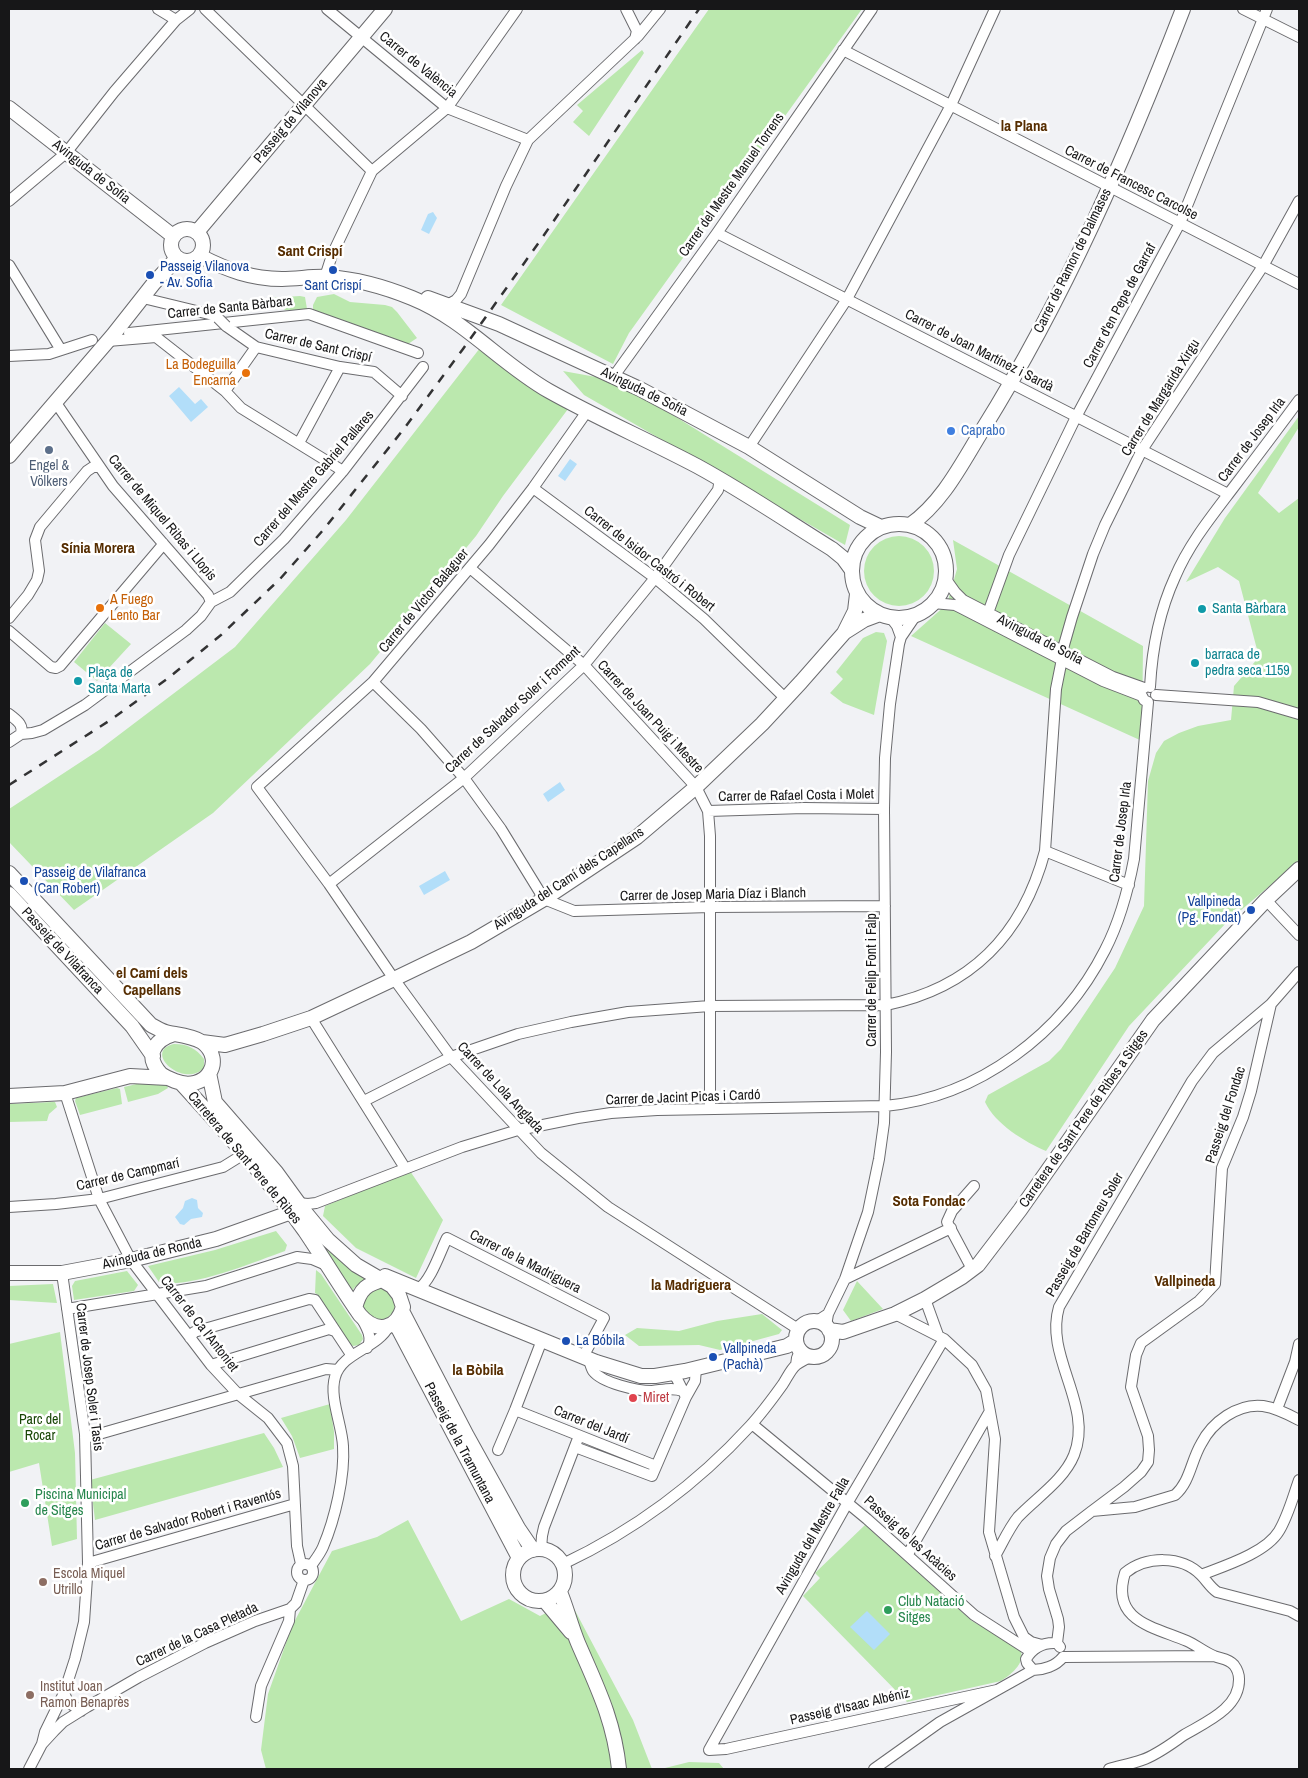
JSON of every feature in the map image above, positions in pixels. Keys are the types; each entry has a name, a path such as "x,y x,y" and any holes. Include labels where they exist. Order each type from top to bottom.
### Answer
{"street":[{"path":"158,9 176,20"},
{"path":"9,202 66,154 114,92 176,20 190,9"},
{"path":"205,9 372,171"},
{"name":"Carrer de València","path":"327,9 447,108 528,140"},
{"name":"Passeig de Vilanova","path":"197,232 385,9"},
{"path":"325,277 332,255 372,171 447,108 517,9"},
{"path":"447,305 456,300 461,294 506,186 528,140 635,39 660,9"},
{"name":"Carrer del Mestre Manuel Torrens","path":"614,376 717,233 872,9"},
{"path":"749,447 847,299 950,105 995,9"},
{"name":"Carrer de Ramon de Dalmases","path":"910,525 923,516 937,500 1011,384 1071,271 1110,188 1183,9"},
{"path":"1243,9 1299,37"},
{"name":"Carrer d'en Pepe de Garraf","path":"988,613 1008,555 1076,417 1180,223 1267,9"},
{"path":"628,12 642,20 653,19"},
{"path":"628,12 636,31 635,39"},
{"name":"Carrer de Francesc Carcolse","path":"843,50 1299,284"},
{"name":"Avinguda de Sofia","path":"9,108 173,236"},
{"name":"Carrer de Margarida Xirgu","path":"364,1102 451,1057 518,1034 628,1012 710,1006 886,1005 904,1001 943,985 974,966 991,951 1022,911 1038,876 1045,851 1056,689 1062,655 1072,617 1102,532 1142,450 1263,266 1299,201"},
{"path":"184,230 197,232 203,241 200,256 185,262 177,258 171,248 173,236 184,230"},
{"name":"Carrer de Joan Martínez i Sardà","path":"717,233 1228,494"},
{"name":"Avinguda de Sofia","path":"200,256 230,270 259,278 325,277 364,282 447,305 547,345 677,407 749,447 860,517 881,527"},
{"path":"9,456 56,403 177,258"},
{"path":"9,265 61,350"},
{"name":"Avinguda de Sofia","path":"391,290 432,308 483,341 512,366 547,390 662,448 720,480 832,549 843,558 851,569"},
{"name":"Carrer de Sant Crispí","path":"143,298 213,315 256,347 340,367 374,372 402,396"},
{"name":"Carrer de Santa Bàrbara","path":"129,333 308,314 418,353"},
{"path":"108,341 156,337 224,391 241,408 343,471"},
{"path":"9,356 32,356 61,350 92,340"},
{"path":"224,391 256,347"},
{"path":"300,443 340,367"},
{"name":"Carrer del Mestre Gabriel Pallares","path":"13,738 43,730 85,705 186,630 212,602 230,592 284,539 343,471 423,367"},
{"name":"Carrer de Josep Irla","path":"885,1106 901,1105 927,1098 967,1083 1002,1064 1038,1037 1069,1005 1092,973 1112,935 1129,885 1134,859 1148,694 1156,634 1172,583 1194,542 1299,400"},
{"name":"Carrer de Miquel Ribas i Llopis","path":"56,403 113,486 208,595 212,602"},
{"name":"Carrer de Víctor Balaguer","path":"257,787 373,682 470,568 533,488 588,410"},
{"path":"9,618 28,595 37,580 39,571 35,540 40,527 87,471 93,467 100,467"},
{"name":"Carrer de Salvador Soler i Forment","path":"329,884 464,778 584,665 655,578 718,490 720,480"},
{"name":"Carrer de Isidor Castró i Robert","path":"533,488 655,578 704,619 786,699"},
{"name":"Carrer de Ramon de Dalmases","path":"934,540 932,523 937,500"},
{"path":"886,616 903,618 916,615 933,603 941,591 945,578 946,564 942,551 924,531 910,525 895,524 881,527 869,534 860,544 854,556 851,569 852,582 857,594 867,606 886,616 897,626 901,637"},
{"path":"9,631 51,667 56,668 60,666 163,543"},
{"name":"Carrer de Joan Puig i Mestre","path":"470,568 584,665 696,787 708,811"},
{"name":"Avinguda de Sofia","path":"945,578 963,600 1062,655"},
{"name":"Avinguda del Camí dels Capellans","path":"202,1042 219,1045 238,1042 311,1018 394,980 471,942 544,899 637,837 696,787 786,699 844,633 855,611 857,594"},
{"name":"Avinguda de Sofia","path":"933,603 955,605 1148,694 1258,702 1299,714"},
{"name":"Carrer de Felip Font i Falp","path":"829,1327 868,1212 879,1159 885,1106 885,758 890,704 901,637 916,615"},
{"name":"Avinguda del Camí dels Capellans","path":"844,633 864,620 886,616"},
{"path":"373,682 421,730 464,778 501,829 544,899"},
{"path":"9,714 21,725 13,738"},
{"name":"Carrer de Lola Anglada","path":"257,787 329,884 394,980 451,1057 518,1130 562,1171 608,1208 798,1348"},
{"name":"Carrer de Rafael Costa i Molet","path":"708,811 804,808 884,809"},
{"path":"708,811 710,836 710,1109"},
{"path":"1045,851 1129,885"},
{"name":"Carretera de Sant Pere de Ribes a Sitges","path":"798,1348 805,1323 829,1327 860,1328 925,1300 972,1269 990,1250 1020,1210 1154,1020 1266,900 1299,869"},
{"name":"Passeig de Vilafranca","path":"9,873 151,1025 167,1033 174,1034"},
{"name":"Passeig de Vilafranca","path":"9,894 132,1026 153,1058"},
{"name":"Carrer de Josep Maria Díaz i Blanch","path":"544,899 574,911 885,906"},
{"path":"1266,900 1299,935"},
{"name":"Passeig del Fondac","path":"1057,1643 1058,1619 1047,1576 1050,1558 1056,1544 1066,1531 1124,1487 1141,1472 1148,1462 1148,1436 1131,1387 1136,1355 1141,1342 1198,1302 1215,1284 1222,1168 1243,1117 1251,1091 1271,1004 1299,972"},
{"name":"Passeig de Bartomeu Soler","path":"995,1556 1017,1519 1064,1470 1074,1456 1078,1441 1078,1417 1056,1340 1054,1324 1058,1307 1192,1081 1213,1053 1271,1004"},
{"path":"311,1018 405,1168"},
{"path":"174,1034 202,1042 208,1049 211,1068 199,1082 182,1084 168,1078 162,1074 153,1058 154,1046 161,1039 174,1034"},
{"name":"Avinguda del Camí dels Capellans","path":"211,1068 222,1052 238,1042"},
{"path":"9,1096 66,1093 130,1076 146,1068 153,1058"},
{"name":"Carretera de Sant Pere de Ribes","path":"211,1068 215,1102 276,1172 326,1265 358,1312"},
{"path":"130,1076 168,1078"},
{"name":"Carretera de Sant Pere de Ribes","path":"182,1084 244,1154 294,1207 312,1221 335,1248 356,1266 386,1279 418,1289 586,1358 641,1376 673,1374 798,1348"},
{"name":"Carrer de Ca l'Antoniet","path":"66,1093 99,1199 130,1260 211,1365 238,1394 268,1418 286,1443 293,1466 298,1546 306,1565 297,1568 296,1573 299,1578 304,1580 296,1603 290,1609"},
{"name":"Carrer de Jacint Picas i Cardó","path":"294,1207 316,1203 462,1147 518,1130 611,1113 658,1110 885,1106"},
{"name":"Carrer de Campmarí","path":"9,1207 99,1199 223,1168 244,1154"},
{"path":"972,1269 947,1219 974,1186"},
{"path":"312,1221 312,1207 316,1203"},
{"name":"Avinguda de Ronda","path":"9,1273 62,1273 130,1260 216,1239 286,1214 294,1207"},
{"path":"845,1280 951,1228"},
{"name":"Carrer de la Madriguera","path":"418,1289 429,1276 447,1238 604,1318 586,1358"},
{"path":"67,1309 206,1286 297,1257 312,1259 326,1265"},
{"name":"Carrer de Josep Soler i Tasis","path":"42,1744 45,1732 64,1693 75,1659 84,1622 88,1563 88,1500 85,1438 62,1273"},
{"path":"366,1348 370,1342 369,1334 358,1312 359,1296 362,1290 371,1284 386,1279 402,1300 403,1309"},
{"path":"306,1565 322,1549 328,1533 342,1475 343,1446 334,1394 334,1381 338,1370 352,1356 379,1339 393,1326 403,1309 421,1297 435,1297"},
{"path":"190,1338 194,1332 310,1299 316,1300 352,1356"},
{"path":"925,1300 941,1337"},
{"name":"Passeig de la Tramuntana","path":"403,1309 415,1337 518,1528 537,1549 552,1552 558,1556 563,1564"},
{"path":"358,1312 365,1320 376,1327 393,1326"},
{"path":"895,1314 941,1337 972,1365 986,1390 995,1440 988,1524 995,1556 1014,1617 1024,1637 1031,1642 1042,1645"},
{"name":"Passeig de la Tramuntana","path":"393,1326 519,1558"},
{"path":"580,1435 537,1549 519,1558 514,1569 513,1578 516,1587 529,1600 545,1601 560,1592 566,1580 566,1571 563,1564 607,1542 657,1510 701,1475 752,1424 798,1348 821,1356 826,1352 829,1327"},
{"path":"211,1365 329,1330 335,1331"},
{"name":"Avinguda del Mestre Falla","path":"709,1750 941,1337"},
{"path":"498,1450 542,1340"},
{"path":"1277,1409 1297,1366 1299,1344"},
{"name":"Carretera de Sant Pere de Ribes","path":"586,1358 592,1370 602,1378 625,1386 650,1391 672,1389 684,1394"},
{"path":"656,1466 684,1394 695,1381 696,1368"},
{"path":"85,1438 326,1369 338,1370"},
{"path":"673,1374 684,1394"},
{"path":"1092,1511 1135,1507 1175,1495 1180,1491 1187,1479 1200,1444 1208,1433 1218,1423 1239,1409 1264,1406 1277,1409 1299,1420"},
{"name":"Carrer del Jardí","path":"515,1410 656,1466 652,1476 575,1447"},
{"path":"908,1554 990,1411"},
{"name":"Passeig de les Acàcies","path":"752,1424 848,1502 974,1614 1030,1651"},
{"path":"1202,1575 1245,1557 1270,1542 1278,1533 1299,1480"},
{"name":"Carrer de Salvador Robert i Raventós","path":"88,1563 295,1504"},
{"path":"1215,1656 1189,1642 1139,1622 1131,1614 1122,1593 1125,1573 1141,1563 1161,1560 1174,1561 1188,1566 1202,1575 1211,1588 1217,1592 1290,1611 1299,1616"},
{"path":"560,1592 577,1641 599,1688 614,1732 619,1769"},
{"path":"545,1601 577,1641"},
{"path":"256,1718 261,1686 289,1622 290,1609"},
{"name":"Carrer de la Casa Pletada","path":"29,1769 42,1744 63,1722 139,1677 205,1643 255,1621 290,1609"},
{"path":"1007,1636 1014,1617"},
{"path":"1032,1670 1026,1659 1030,1651 1049,1642 1057,1643 1063,1657"},
{"path":"874,1769 940,1722 1032,1670 1042,1670 1054,1665 1063,1657 1215,1656 1228,1659 1234,1665 1238,1673 1239,1686 1237,1695 1227,1708 1143,1760 1108,1769"},
{"name":"Passeig d'Isaac Albéniz","path":"709,1750 726,1749 997,1690"},
{"path":"64,1693 68,1702 81,1711"}],"green space":[{"path":"709,9 862,9 629,333 613,364 501,305"},
{"path":"642,50 644,53 589,136 573,122 583,111 577,105"},
{"path":"334,294 350,302 392,307 417,338 408,344 379,336 313,310 317,297"},
{"path":"305,297 307,309 304,311 284,310 287,307 285,303 269,298"},
{"path":"480,348 568,409 503,496 476,536 370,664 213,813 74,910 9,842 9,809 99,750 235,647 346,520"},
{"path":"563,371 618,381 850,525 845,545 584,395"},
{"path":"1299,416 1299,427 1258,493 1279,513 1299,498 1299,861 1227,922 1129,1026 1046,1151 1029,1143 1003,1125 985,1102 988,1095 1049,1061 1061,1049 1115,968 1144,906 1148,781 1156,753 1164,741 1179,733 1198,726 1231,720 1234,686 1259,657 1239,581 1218,567 1186,582 1225,518"},
{"path":"899,536 912,539 924,546 931,558 934,571 931,584 924,596 912,603 899,606 886,603 874,596 867,584 864,571 867,558 874,546 886,539"},
{"path":"953,540 1143,646 1142,741 911,636 947,604 957,569"},
{"path":"105,623 131,644 97,681 74,662"},
{"path":"876,632 884,633 887,641 874,715 843,703 830,693 843,679 836,672 863,638"},
{"path":"174,1044 187,1046 198,1052 204,1059 204,1068 195,1073 186,1074 169,1066 162,1054 165,1048"},
{"path":"145,1082 157,1083 168,1088 158,1094 128,1102 124,1087"},
{"path":"117,1088 120,1089 122,1104 80,1115 75,1101 76,1098"},
{"path":"55,1102 57,1107 49,1114 47,1121 9,1122 9,1104"},
{"path":"410,1171 443,1220 416,1278 356,1248 323,1216 325,1206"},
{"path":"276,1231 287,1245 285,1251 204,1278 187,1282 159,1282 148,1266 215,1250"},
{"path":"316,1235 342,1262 366,1278 354,1288 351,1295"},
{"path":"316,1270 321,1274 362,1335 363,1339 359,1345 353,1346 349,1343 315,1293"},
{"path":"127,1271 138,1285 134,1291 74,1300 72,1286 75,1281"},
{"path":"857,1281 883,1309 851,1321 843,1310"},
{"path":"53,1284 57,1303 9,1300 9,1286"},
{"path":"379,1288 391,1292 395,1304 391,1316 379,1320 367,1316 363,1304 367,1292"},
{"path":"762,1314 782,1330 779,1334 720,1350 699,1345 639,1346 625,1335 637,1328 679,1331 717,1321"},
{"name":"Parc del Rocar","path":"60,1332 75,1453 77,1539 52,1546 39,1463 9,1472 9,1344"},
{"path":"330,1404 334,1432 334,1449 300,1458 292,1436 281,1418"},
{"path":"264,1433 283,1467 95,1520 90,1480"},
{"path":"408,1520 461,1621 509,1599 540,1616 570,1601 633,1720 652,1769 266,1769 261,1750 268,1694 292,1626 332,1551 377,1537"},
{"name":"Club Natació Sitges","path":"865,1525 972,1621 1019,1648 1022,1658 1018,1667 1001,1681 907,1702 803,1596 820,1578 815,1573"},
{"path":"689,1762 719,1763 724,1769 661,1769"}],"water":[{"path":"433,212 437,218 429,234 421,230 428,214"},
{"path":"179,387 195,404 201,399 208,407 191,422 169,396"},
{"path":"570,459 577,464 565,481 558,476"},
{"path":"560,782 565,790 548,802 543,794"},
{"path":"445,871 450,880 424,895 419,886"},
{"path":"192,1198 197,1200 198,1208 203,1213 202,1217 191,1219 184,1225 180,1224 175,1217 183,1208 185,1201"},
{"path":"867,1611 890,1634 874,1650 850,1627"}],"railway":[{"path":"9,785 112,719 167,679 221,635 280,579 324,529 403,430 463,349 542,238 699,9"}],"place":[{"name":"Sant Crispí","path":"333,270"},
{"name":"Passeig Vilanova - Av. Sofia","path":"150,275"},
{"name":"La Bodeguilla Encarna","path":"246,373"},
{"name":"Caprabo","path":"951,431"},
{"name":"Engel & Völkers","path":"49,450"},
{"name":"A Fuego Lento Bar","path":"100,608"},
{"name":"Santa Bàrbara","path":"1202,609"},
{"name":"barraca de pedra seca 1159","path":"1195,663"},
{"name":"Plaça de Santa Marta","path":"78,681"},
{"name":"Passeig de Vilafranca (Can Robert)","path":"24,881"},
{"name":"Vallpineda (Pg. Fondat)","path":"1251,910"},
{"name":"La Bóbila","path":"566,1341"},
{"name":"Vallpineda (Pachà)","path":"713,1357"},
{"name":"Miret","path":"633,1398"},
{"name":"Piscina Municipal de Sitges","path":"25,1503"},
{"name":"Escola Miquel Utrillo","path":"43,1582"},
{"name":"Club Natació Sitges","path":"888,1610"},
{"name":"Institut Joan Ramon Benaprès","path":"30,1695"}],"district":[{"name":"la Plana","path":"1024,127"},
{"name":"Sant Crispí","path":"310,252"},
{"name":"Sínia Morera","path":"98,549"},
{"name":"el Camí dels Capellans","path":"152,982"},
{"name":"Sota Fondac","path":"929,1202"},
{"name":"Vallpineda","path":"1185,1282"},
{"name":"la Madriguera","path":"691,1286"},
{"name":"la Bòbila","path":"478,1371"}]}
